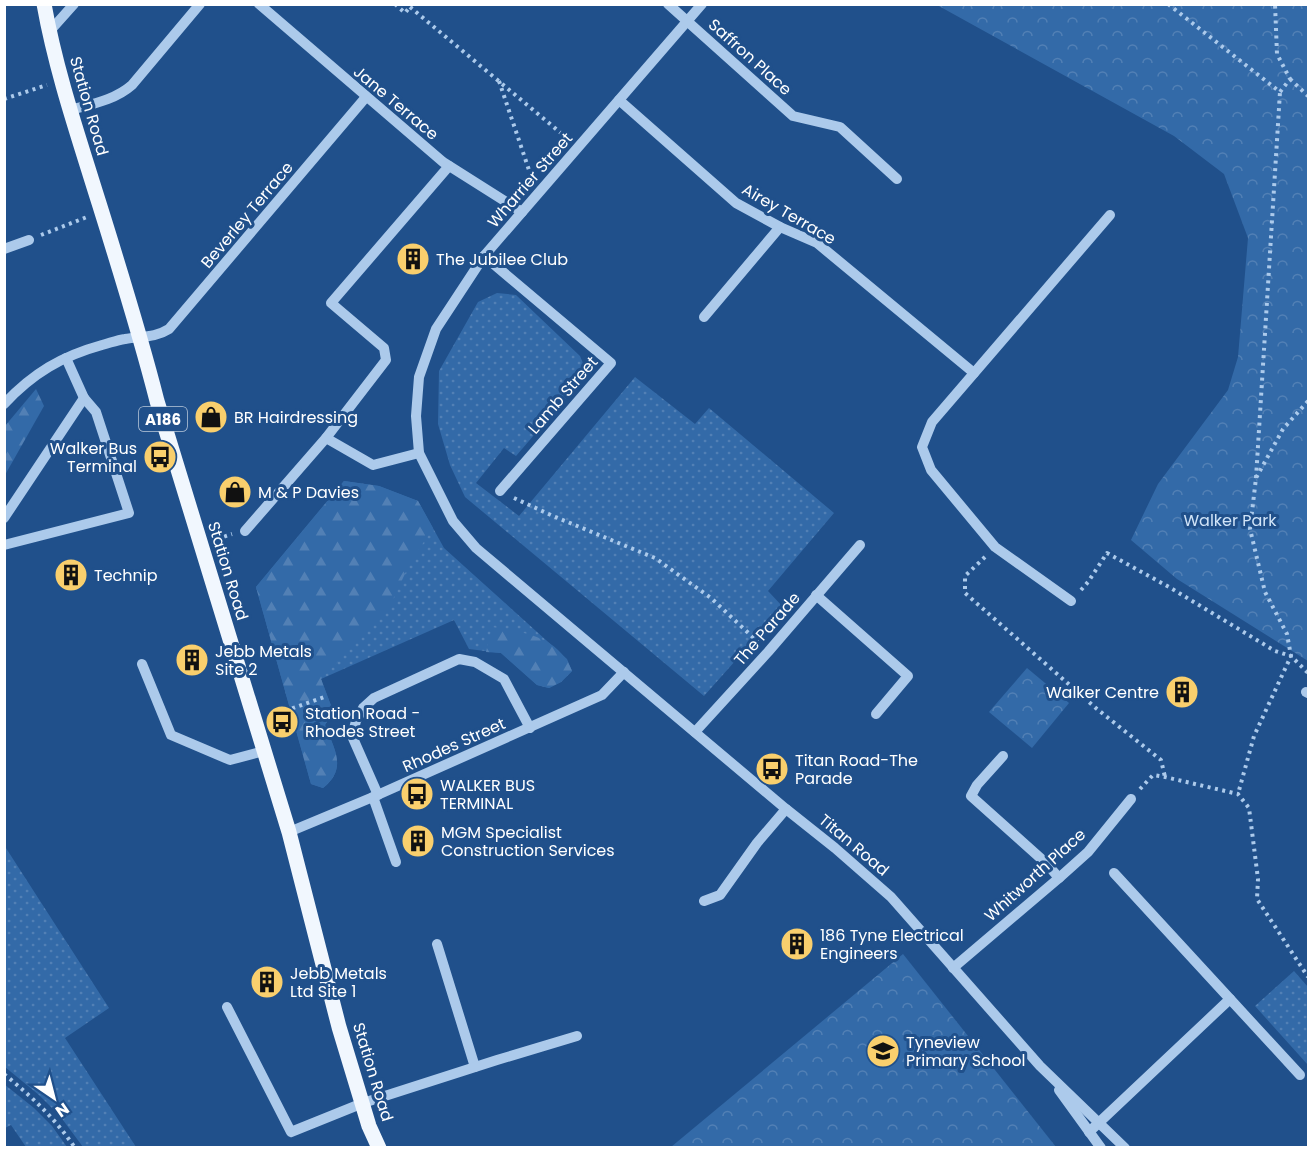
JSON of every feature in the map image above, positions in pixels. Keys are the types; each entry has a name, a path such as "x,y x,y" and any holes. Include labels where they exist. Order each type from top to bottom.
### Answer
{"main road":[{"name":"Station Road","path":"44,4 49,33 70,110 141,337 157,401 288,832 339,1027 369,1126 379,1148"}],"street":[{"path":"49,33 74,4"},
{"path":"70,110 112,98 132,85 200,4"},
{"name":"Jane Terrace","path":"259,4 449,166 522,212"},
{"name":"Saffron Place","path":"668,4 793,116 840,127 897,179"},
{"name":"Wharrier Street","path":"624,672 476,548 453,520 419,453 416,416 419,377 436,329 484,256 702,4"},
{"name":"Beverley Terrace","path":"4,404 30,379 66,358 124,339 156,336 163,333 177,321 366,97"},
{"name":"Airey Terrace","path":"620,100 736,203 780,227 817,243 974,373"},
{"path":"244,531 326,438 386,360 384,348 332,303 449,166"},
{"path":"1071,601 995,548 931,470 922,447 932,422 1110,215"},
{"path":"704,317 780,227"},
{"path":"4,249 29,240"},
{"name":"Lamb Street","path":"484,256 611,363 500,491"},
{"path":"4,544 129,513 96,412 84,398 66,358"},
{"path":"4,518 84,398"},
{"path":"326,438 373,465 419,453"},
{"name":"The Parade","path":"695,732 768,652 860,545"},
{"path":"816,595 908,676 876,714"},
{"path":"396,862 375,796 352,736 363,708 374,698 459,659 475,662 504,679 530,728"},
{"path":"142,664 171,735 230,760 264,751"},
{"name":"Rhodes Street","path":"288,832 602,695 624,672"},
{"name":"Titan Road","path":"624,672 891,897 1040,1066 1101,1148"},
{"path":"1003,756 977,785 971,796 1047,864 1059,878"},
{"name":"Whitworth Place","path":"953,968 1088,852 1131,799"},
{"path":"704,901 720,894 757,843 786,809"},
{"path":"1114,873 1300,1075"},
{"path":"437,944 475,1067"},
{"path":"1089,1132 1230,999"},
{"path":"227,1007 291,1132 363,1104 577,1036"},
{"name":"Titan Road","path":"1040,1066 1125,1148"}],"path":[{"path":"395,4 405,13 411,6 578,147"},
{"path":"1168,4 1280,92"},
{"path":"1275,4 1277,54 1290,79 1308,96"},
{"path":"1238,794 1254,736 1291,656 1287,634 1265,592 1250,529 1256,478 1280,92 1290,79"},
{"path":"4,99 62,80"},
{"path":"498,81 537,195"},
{"path":"29,240 102,212"},
{"path":"1256,478 1283,429 1308,401"},
{"path":"500,491 553,516 655,558 711,598 768,652"},
{"path":"201,544 244,531"},
{"path":"995,548 965,576 965,593 1097,709 1161,760 1165,777"},
{"path":"1071,601 1088,582 1107,553 1169,587 1275,651 1291,656 1308,673"},
{"path":"255,721 327,696"},
{"path":"1131,799 1153,775 1238,794 1249,808 1258,879 1257,899 1308,977"},
{"path":"4,1074 49,1114 75,1148"}],"green space":[{"name":"Walker Park","path":"937,5 1308,5 1308,661 1177,579 1131,540 1158,484 1228,390 1238,357 1248,238 1224,174 1174,136"},
{"path":"497,293 516,295 580,356 585,368 583,378 516,456 504,448 476,483 519,516 635,377 695,424 709,408 834,513 768,591 783,607 704,696 465,497 450,465 438,424 439,371 478,302"},
{"path":"36,389 44,406 5,475 5,426"},
{"path":"344,481 379,486 418,501 444,548 567,659 572,671 561,682 549,688 537,685 501,653 469,649 454,620 321,679 333,711 325,725 337,758 335,773 331,781 323,788 311,784 256,587"},
{"path":"344,481 379,486 418,501 433,528 410,563 388,610 321,679 333,711 325,725 337,758 335,773 331,781 323,788 311,784 256,587"},
{"path":"492,627 528,634 549,643 559,650 572,671 561,682 549,688 537,685 501,653 486,652"},
{"path":"1027,668 1069,703 1032,748 989,712"},
{"path":"4,845 109,1008 65,1038 136,1147 83,1147 60,1116 5,1067"},
{"name":"Tyneview Primary School","path":"903,954 1056,1147 671,1147"},
{"path":"1294,971 1308,987 1308,1065 1255,1006"},
{"path":"4,1084 52,1126 67,1147 26,1147 11,1125 5,1128"}],"place":[{"name":"The Jubilee Club","path":"413,259"},
{"name":"BR Hairdressing","path":"211,417"},
{"name":"Walker Bus Terminal","path":"160,457"},
{"name":"M & P Davies","path":"235,492"},
{"name":"Technip","path":"71,575"},
{"name":"Jebb Metals Site 2","path":"192,660"},
{"name":"Walker Centre","path":"1182,692"},
{"name":"Station Road - Rhodes Street","path":"282,722"},
{"name":"Titan Road-The Parade","path":"772,769"},
{"name":"WALKER BUS TERMINAL","path":"417,794"},
{"name":"MGM Specialist Construction Services","path":"418,841"},
{"name":"186 Tyne Electrical Engineers","path":"797,944"},
{"name":"Jebb Metals Ltd Site 1","path":"267,982"},
{"name":"Tyneview Primary School","path":"883,1051"}]}
